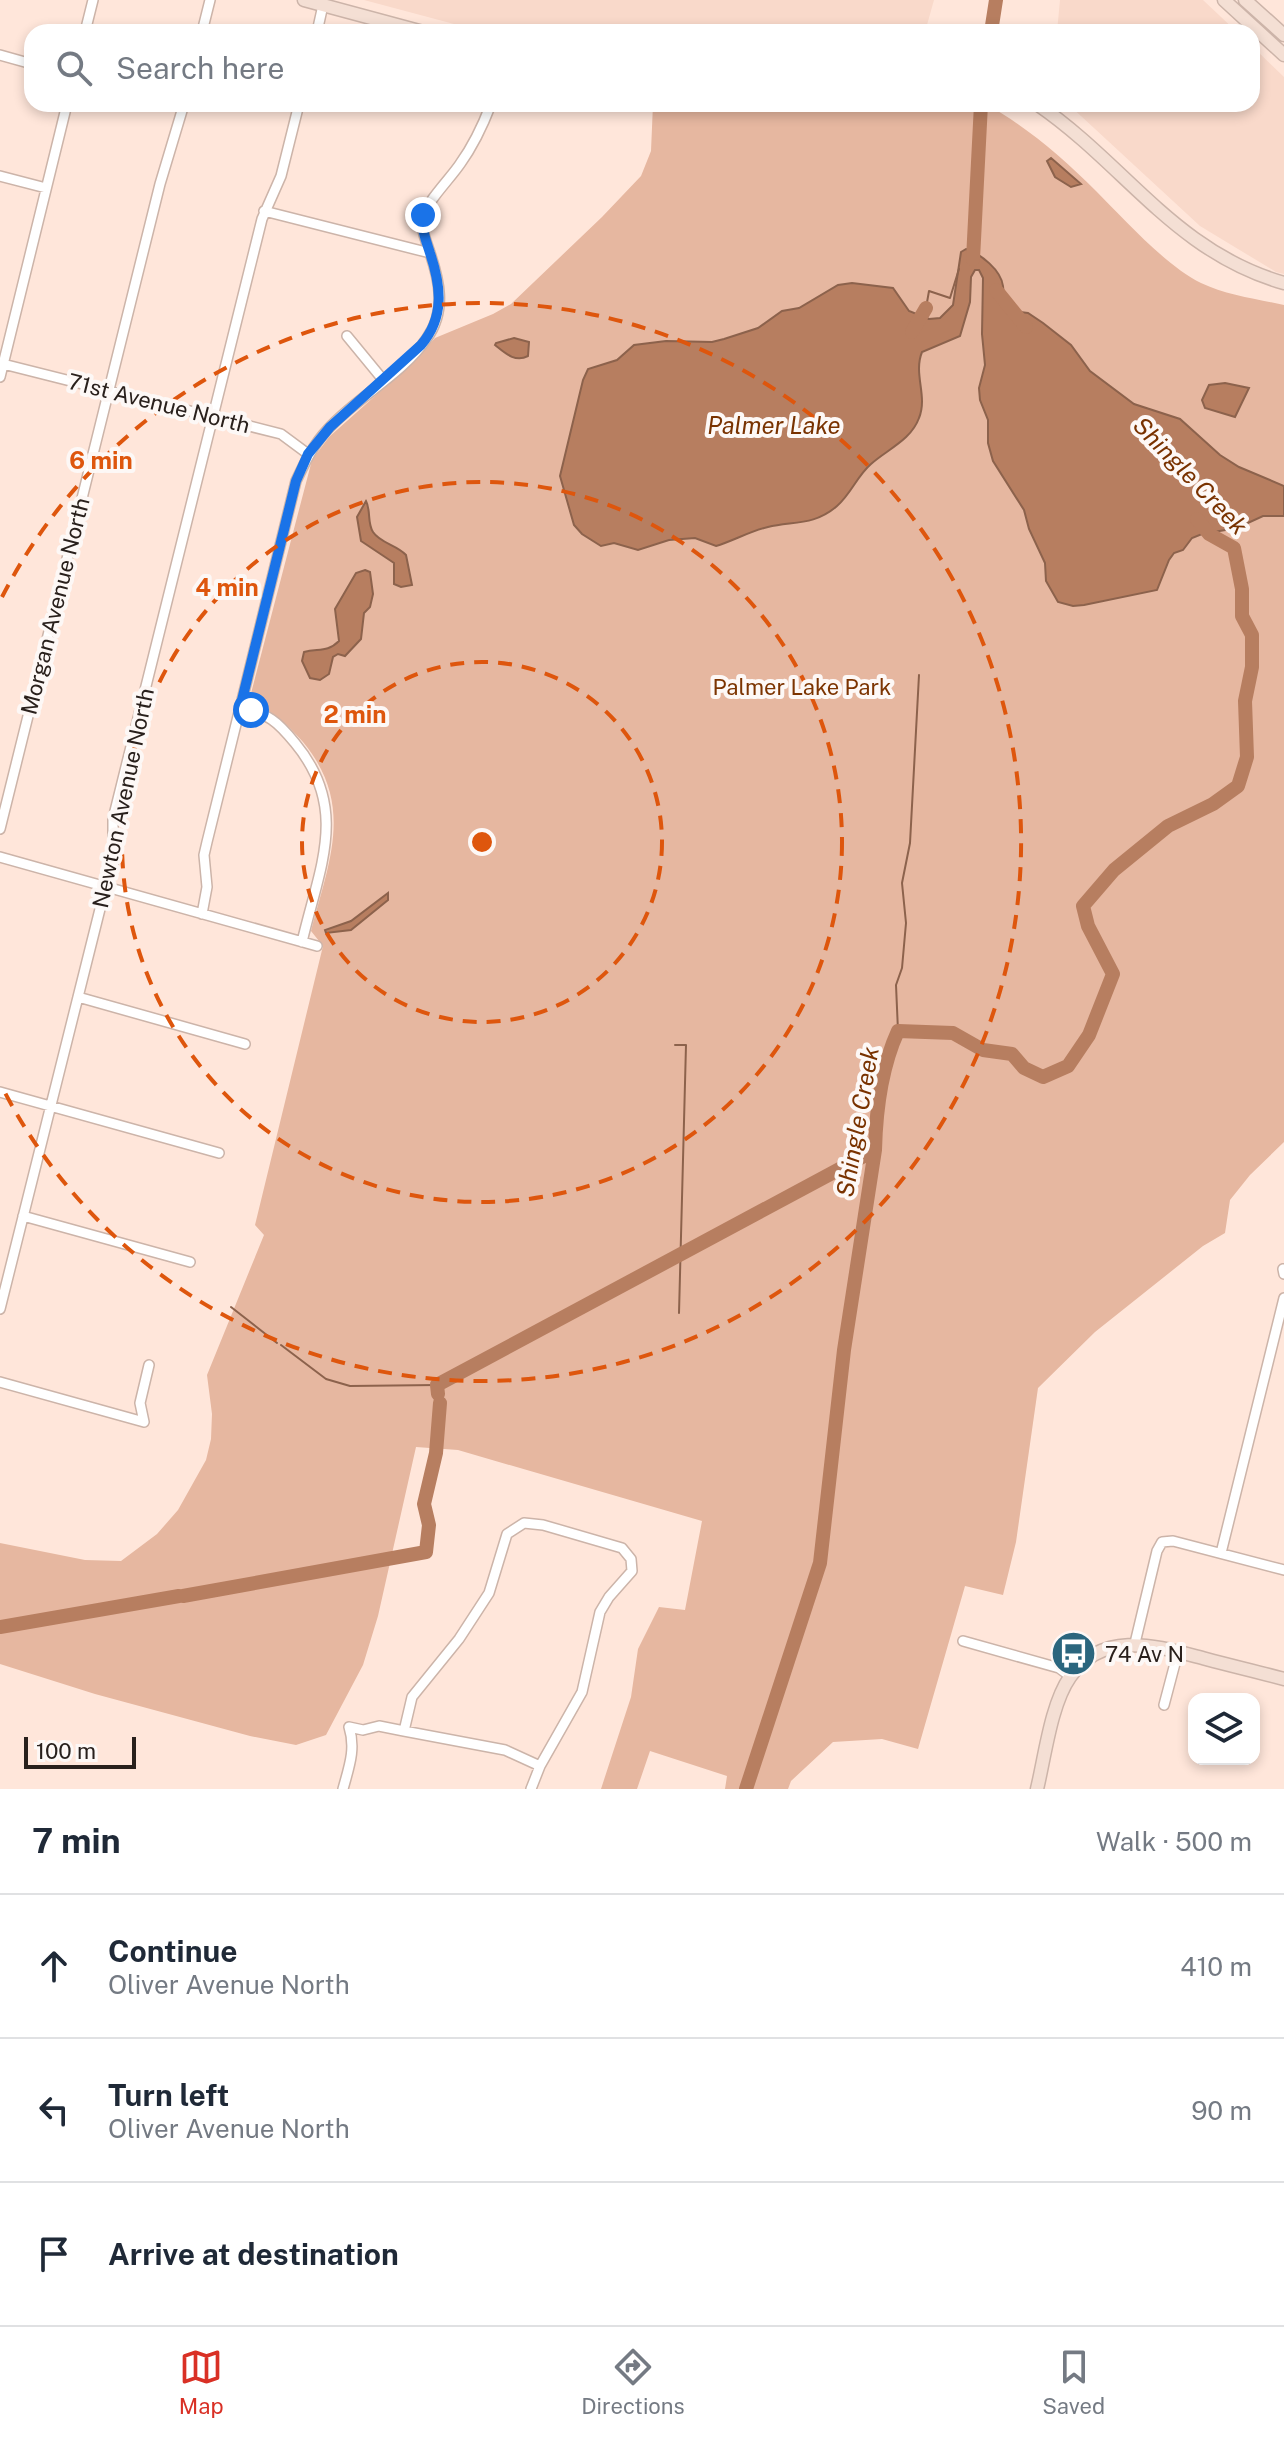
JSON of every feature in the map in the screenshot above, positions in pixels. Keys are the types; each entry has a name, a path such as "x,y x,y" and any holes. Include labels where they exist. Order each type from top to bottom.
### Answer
{"street":[{"path":"87,24 93,0"},
{"path":"204,24 210,0"},
{"path":"304,0 393,24"},
{"path":"1224,0 1250,24"},
{"path":"1245,0 1284,35"},
{"path":"319,24 323,5"},
{"path":"1260,33 1284,55"},
{"path":"0,55 24,62"},
{"path":"0,377 65,112"},
{"name":"Morgan Avenue North","path":"0,829 160,184 182,112"},
{"name":"Newton Avenue North","path":"0,1309 5,1271 23,1216 113,864 113,819 264,211 281,176 297,112"},
{"path":"202,914 207,887 204,855 296,481 308,454 330,427 384,381 429,336 438,316 439,282 423,232 423,215 460,165 487,112"},
{"path":"1047,112 1088,143 1200,245 1239,267 1284,283"},
{"path":"0,176 46,188"},
{"path":"264,211 430,253"},
{"path":"347,336 384,381"},
{"name":"71st Avenue North","path":"3,364 281,434 308,454"},
{"path":"240,708 267,715 276,721 305,756 323,789 328,827 302,942"},
{"path":"0,857 317,946"},
{"path":"78,997 245,1044"},
{"path":"0,1092 219,1153"},
{"path":"23,1216 190,1262"},
{"path":"1221,1553 1284,1298"},
{"path":"0,1382 144,1422 140,1403 149,1365"},
{"path":"404,1731 412,1697 459,1639 489,1593 507,1534 524,1523 543,1525 622,1548 631,1559 632,1571 600,1612 577,1705 540,1766 531,1789"},
{"path":"1135,1643 1157,1551 1162,1542 1173,1541 1284,1570"},
{"path":"963,1641 1059,1668 1070,1676"},
{"path":"1037,1789 1058,1702 1070,1676 1082,1663 1101,1651 1135,1643 1284,1679"},
{"path":"1164,1705 1178,1652"},
{"path":"343,1789 352,1754 353,1741 349,1727 363,1730 379,1726 505,1750 540,1766"}],"shaded area":[{"path":"364,0 934,0 927,24 454,24"},
{"path":"1060,0 1203,0 1228,24 1058,24"},
{"path":"1260,54 1284,77 1284,274 1200,226 1077,112 1260,112"}],"green space":[{"name":"Palmer Lake Park","path":"653,112 999,112 1058,155 1146,241 1188,275 1221,291 1284,305 1284,1142 1230,1200 1225,1233 1203,1246 1095,1332 1038,1388 1016,1542 1003,1595 965,1586 918,1749 882,1739 833,1742 791,1781 788,1789 725,1789 727,1776 650,1751 637,1789 601,1789 631,1697 638,1649 659,1607 685,1610 702,1521 458,1450 416,1447 378,1616 363,1665 326,1735 296,1745 250,1736 95,1694 0,1664 0,1543 85,1560 121,1561 157,1534 178,1510 206,1460 212,1414 207,1375 264,1235 255,1225 323,946 311,931 325,881 333,834 329,788 319,765 297,735 272,713 249,701 312,460 329,437 412,363 435,338 511,304 641,176 651,151"}],"water":[{"path":"1051,158 1081,184 1071,187 1055,177 1047,161"},
{"name":"Palmer Lake","path":"966,249 984,259 998,274 1011,311 1028,313 1043,323 1071,345 1090,371 1134,404 1180,419 1220,455 1239,467 1284,486 1284,516 1263,516 1237,528 1192,538 1183,550 1174,553 1169,560 1157,590 1084,605 1058,602 1046,581 1045,563 1024,510 993,461 988,443 988,420 979,388 985,365 983,278 979,270 975,270 960,336 922,352 919,368 922,402 915,426 905,438 866,469 842,501 828,512 812,520 761,529 716,546 695,538 669,540 638,550 614,543 601,546 574,525 560,476 588,369 617,360 634,345 666,341 712,342 758,328 782,311 799,308 838,285 852,283 893,288 909,311 929,319 940,318 953,305 961,252"},
{"path":"514,338 529,342 528,356 514,358 495,345"},
{"path":"1225,383 1249,388 1235,417 1205,408 1202,400 1209,385"},
{"path":"366,501 373,532 406,555 412,585 401,587 394,584 394,563 361,541 357,517"},
{"path":"370,572 373,594 370,607 364,613 361,639 345,656 338,654 333,657 329,674 320,680 310,678 302,661 304,652 326,649 339,641 335,609 356,573"},
{"path":"388,893 388,900 351,930 326,933 325,930 351,921"}],"waterway":[{"name":"Shingle Creek","path":"992,24 996,0"},
{"name":"Shingle Creek","path":"973,259 981,112"},
{"path":"926,308 929,291 950,298 959,269"},
{"name":"Shingle Creek","path":"996,290 1026,327"},
{"path":"912,332 926,308"},
{"name":"Shingle Creek","path":"746,1789 820,1563 844,1350 875,1150 878,1104 887,1059 898,1031 953,1033 983,1050 1012,1054 1024,1068 1043,1077 1068,1066 1089,1035 1113,974 1088,926 1083,906 1114,870 1168,826 1213,804 1238,786 1247,757 1245,701 1252,667 1252,635 1242,616 1242,589 1234,548 1209,534 1197,519"},
{"path":"898,1031 896,985 902,968 906,923 902,883 910,843 919,675"},
{"path":"675,1045 686,1045 679,1313"},
{"path":"438,1394 437,1385 875,1150"},
{"path":"231,1307 277,1343"},
{"path":"281,1345 326,1379 350,1386 437,1385"},
{"path":"183,1596 426,1552 429,1525 424,1504 436,1453 440,1403"},
{"path":"0,1627 179,1596"}],"place":[{"name":"74 Av N","path":"1074,1654"}],"route":[{"path":"251,710 240,708 296,481 308,454 330,427 421,345 438,316 439,282 423,232 423,215"}]}
